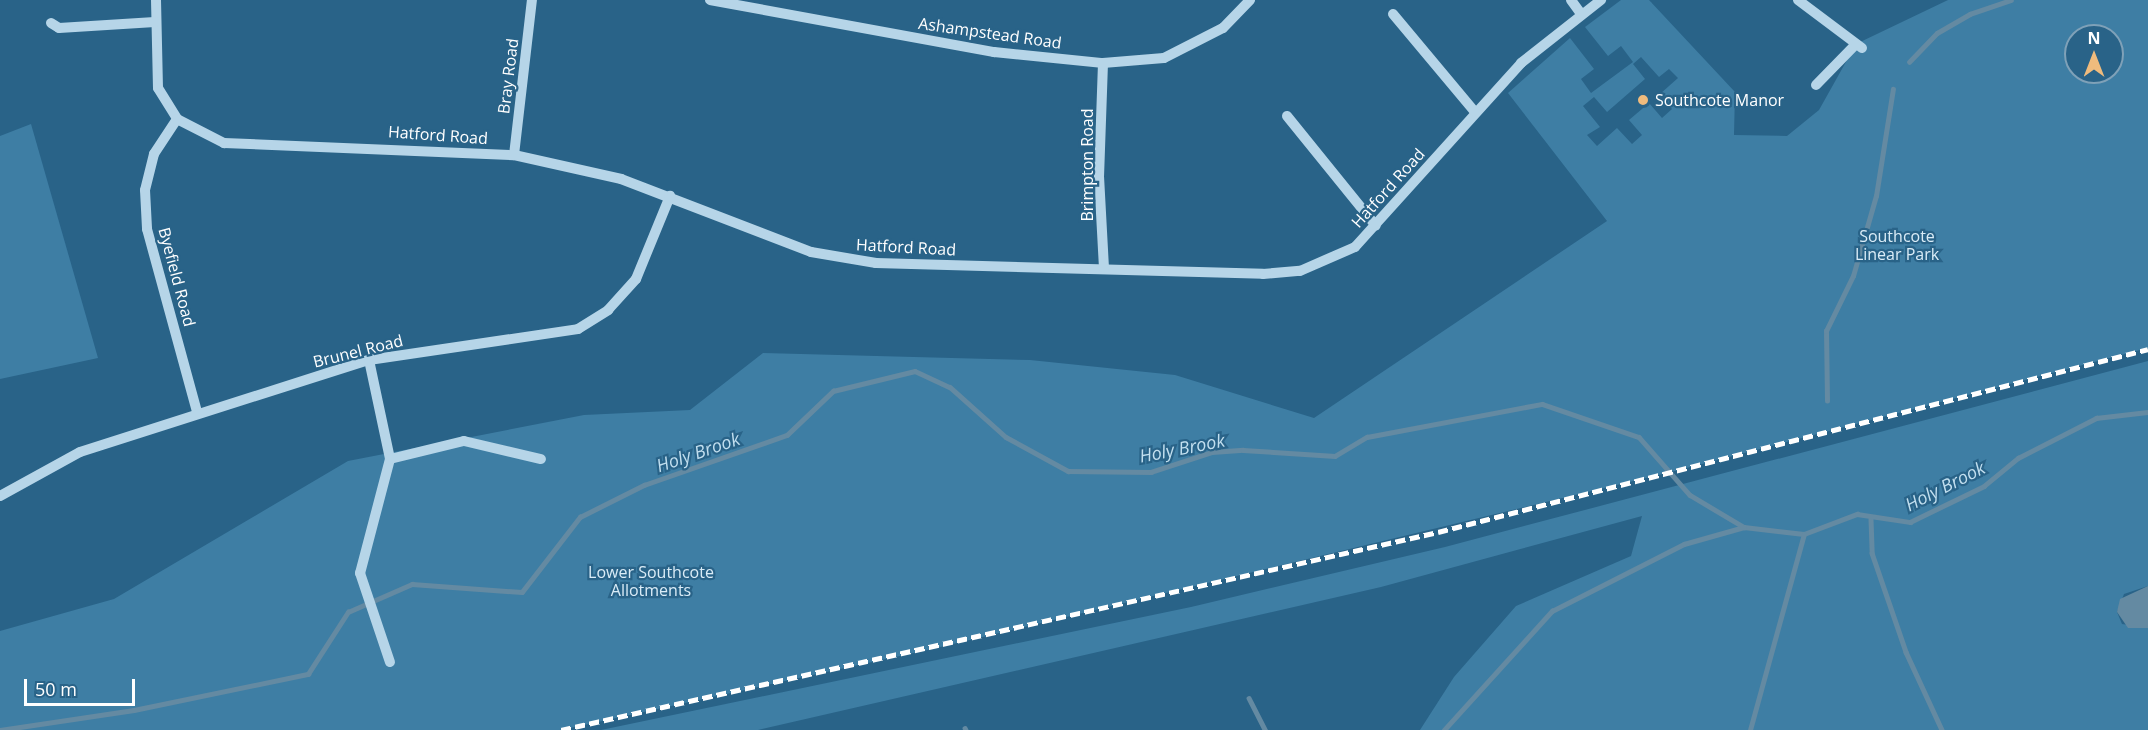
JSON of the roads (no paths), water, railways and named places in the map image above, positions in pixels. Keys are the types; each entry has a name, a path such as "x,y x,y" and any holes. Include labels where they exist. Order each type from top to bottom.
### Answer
{"street":[{"path":"156,0 158,88 177,119"},
{"name":"Bray Road","path":"514,155 532,0"},
{"name":"Ashampstead Road","path":"710,0 994,52 1103,63 1164,58 1223,28 1250,0"},
{"path":"1571,0 1581,14"},
{"name":"Hatford Road","path":"177,119 224,143 514,155 670,196 770,239 844,258 1104,268 1300,271 1355,247 1376,226 1474,111 1581,14 1601,0"},
{"path":"1798,0 1859,46 1816,85"},
{"path":"1393,14 1474,111"},
{"path":"51,23 59,28 155,22"},
{"name":"Brimpton Road","path":"1103,63 1099,176 1104,268"},
{"path":"1287,116 1376,226"},
{"name":"Byefield Road","path":"177,119 154,154 145,190 147,229 197,412"},
{"name":"Brunel Road","path":"0,496 80,452 197,412 369,360 578,329 608,310 636,279 670,196"},
{"path":"369,360 390,459 360,573 390,662"},
{"path":"390,459 464,441 542,459"}],"waterway":[{"path":"1909,62 1937,33 1970,14 2011,0"},
{"path":"1827,401 1826,331 1853,276 1876,196 1893,89"},
{"name":"Holy Brook","path":"0,730 134,710 308,674 348,612 412,584 522,592 580,517 644,485 787,435 833,391 915,371 950,387 1006,437 1068,471 1151,472 1212,452 1243,450 1335,456 1367,437 1542,404 1639,437 1690,495 1744,527 1804,534 1857,514 1910,522 1984,486 2018,458 2096,418 2148,412"},
{"path":"1871,519 1872,553 1906,652 1942,730"},
{"path":"1444,730 1552,611 1684,544 1744,527"},
{"path":"1750,730 1804,534"},
{"path":"1249,698 1265,730"}],"railway":[{"path":"561,730 1438,532 2148,349"}],"place":[{"name":"Southcote Manor","path":"1643,100"}],"park label":[{"name":"Southcote Linear Park","path":"1897,245"},
{"name":"Lower Southcote Allotments","path":"651,581"}]}
